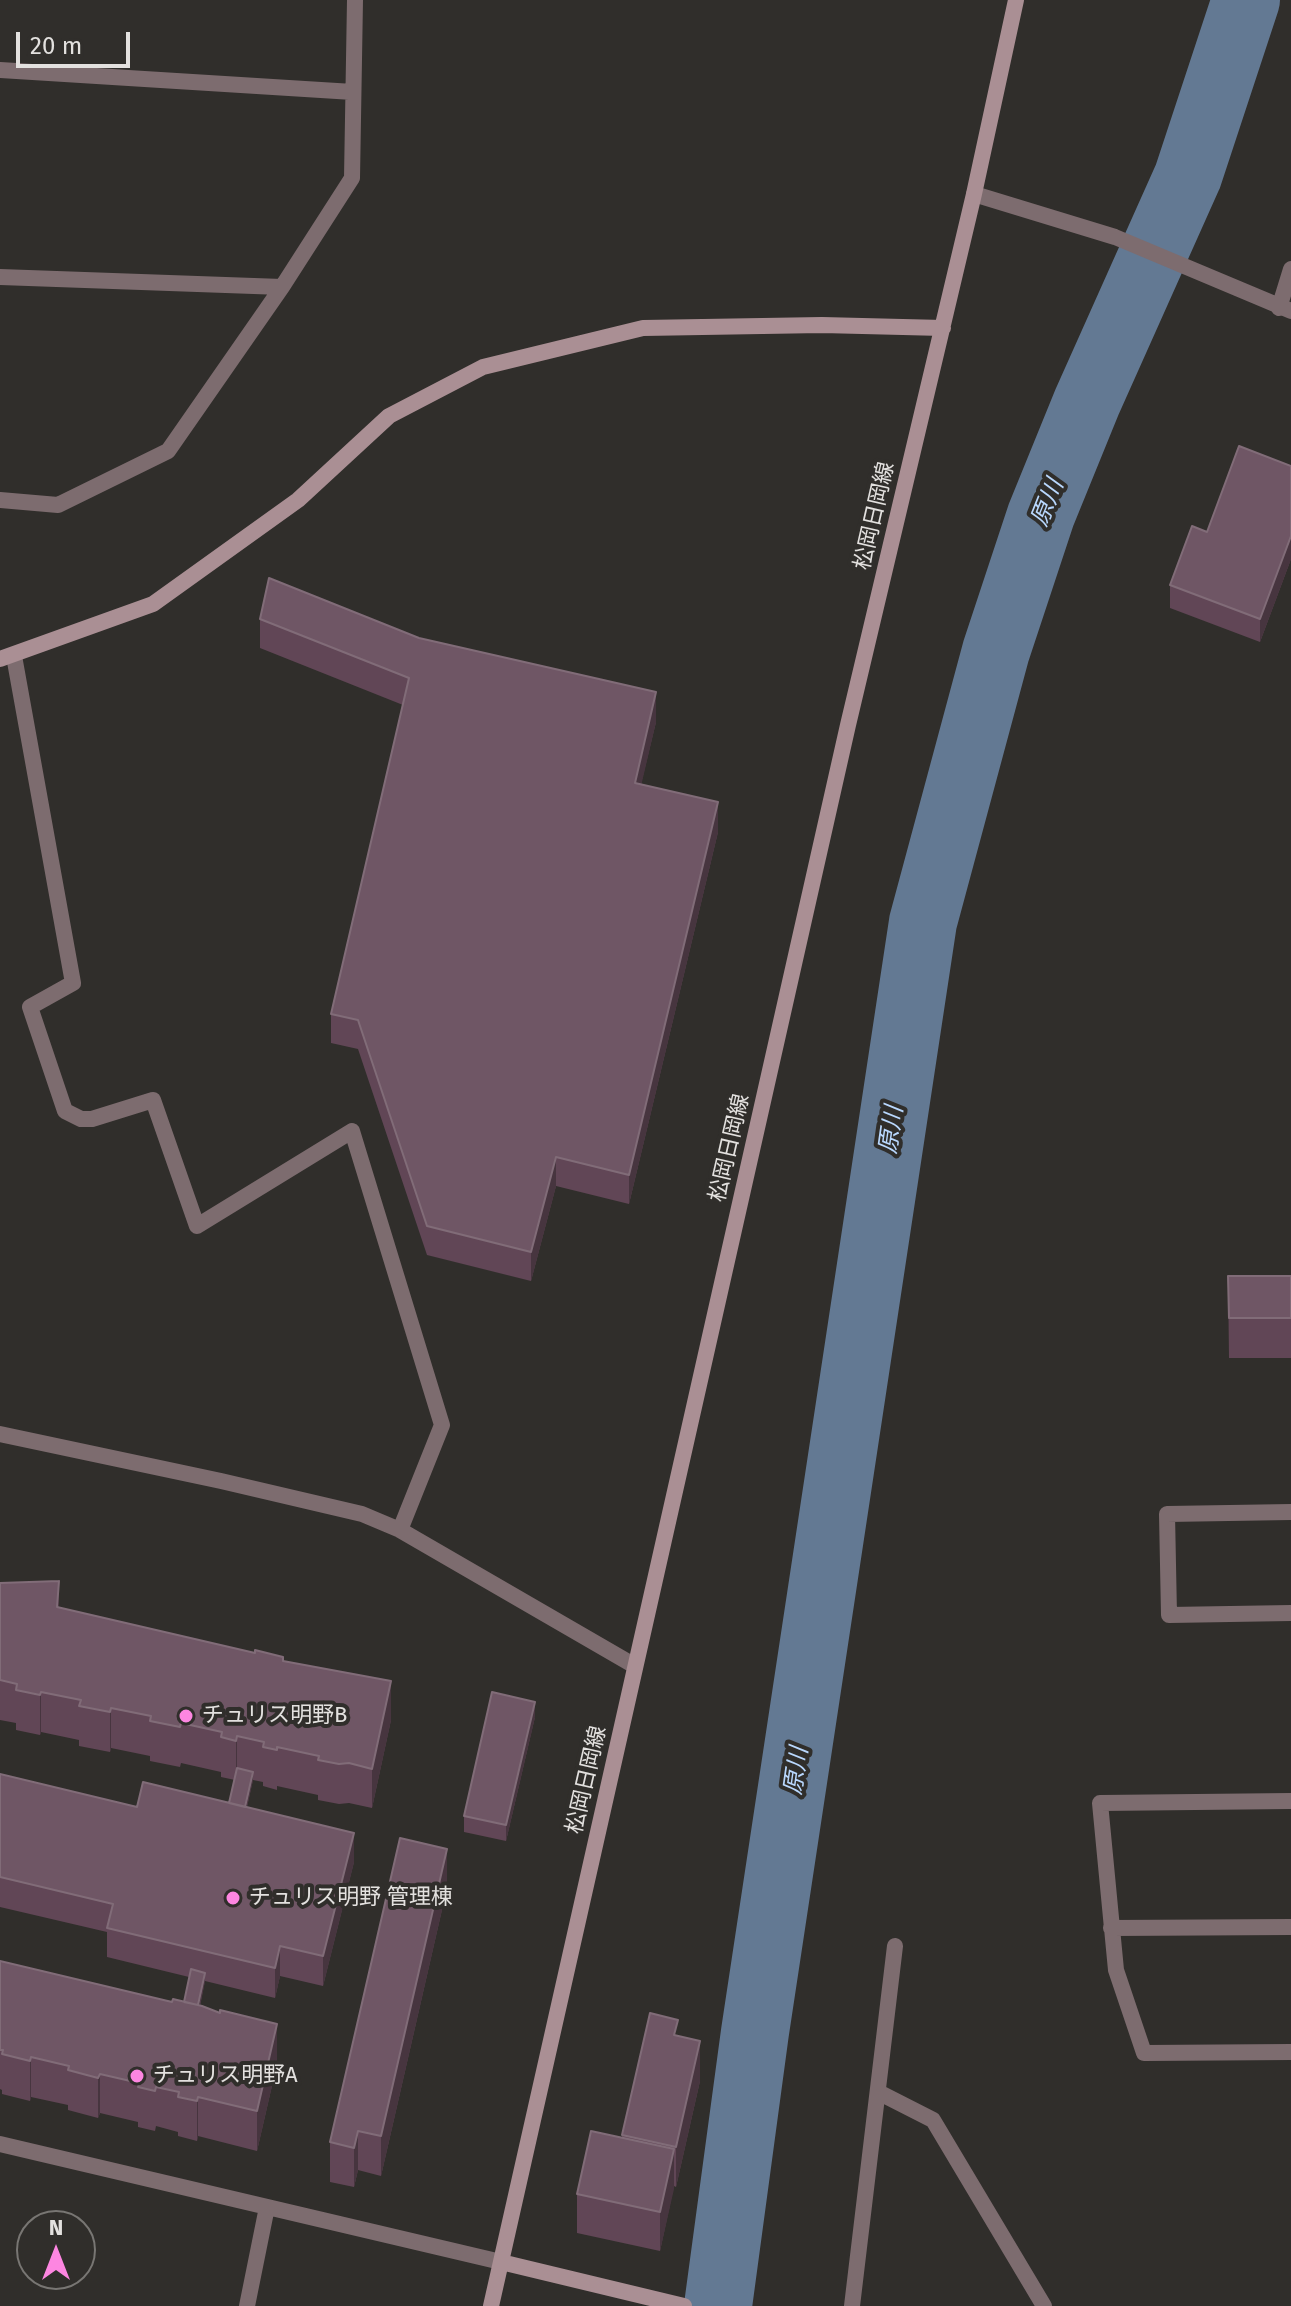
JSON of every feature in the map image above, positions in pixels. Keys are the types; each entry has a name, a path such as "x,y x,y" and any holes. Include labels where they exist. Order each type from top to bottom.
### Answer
{"main road":[{"name":"松岡日岡線","path":"491,2306 848,725 943,328 1016,0"},
{"path":"7,657 153,604 298,500 389,416 483,367 643,328 822,325 943,328"},
{"path":"501,2262 684,2306"}],"street":[{"path":"0,500 58,505 168,451 282,287 352,178 355,0"},
{"path":"0,70 353,92"},
{"path":"974,194 1115,237 1285,309 1291,269"},
{"path":"0,277 282,287"},
{"path":"7,657 73,983 30,1007 61,1103 69,1114 86,1119 153,1100 197,1226 352,1131 442,1425 400,1530"},
{"path":"0,1434 362,1514 400,1530 635,1666"},
{"path":"1291,1512 1167,1514 1169,1615 1291,1613"},
{"path":"1291,1801 1100,1803 1116,1970 1144,2053 1291,2052"},
{"path":"1111,1928 1291,1927"},
{"path":"852,2306 895,1946"},
{"path":"878,2092 933,2120 1044,2306"},
{"path":"0,2144 501,2262"},
{"path":"247,2306 267,2207"}],"building":[{"path":"1239,446 1291,466 1291,536 1260,619 1170,585 1192,526 1207,532"},
{"path":"269,578 419,638 656,692 635,783 718,802 629,1175 556,1157 531,1252 427,1226 358,1020 331,1014 409,678 260,619"},
{"path":"1228,1276 1291,1276 1291,1318 1229,1318"},
{"path":"59,1581 57,1607 255,1653 255,1650 283,1657 283,1661 391,1681 372,1769 318,1760 319,1756 277,1747 277,1750 263,1747 264,1742 237,1736 236,1741 221,1737 222,1732 181,1723 180,1727 150,1721 151,1716 111,1708 110,1712 79,1706 81,1700 16,1690 17,1684 0,1680 0,1583"},
{"path":"492,1692 535,1702 506,1825 464,1816"},
{"path":"237,1768 253,1772 245,1807 229,1803"},
{"path":"0,1774 137,1807 143,1782 354,1833 323,1956 280,1946 275,1968 107,1928 113,1904 0,1877"},
{"path":"400,1838 447,1849 381,2136 358,2131 354,2148 330,2142"},
{"path":"0,1961 277,2024 257,2111 198,2097 197,2101 178,2097 179,2092 156,2087 155,2091 138,2087 139,2083 100,2074 98,2078 68,2070 69,2066 2,2054"},
{"path":"191,1969 205,1973 198,2005 184,2002"},
{"path":"650,2013 678,2020 674,2035 700,2041 676,2147 622,2135"},
{"path":"591,2131 674,2149 660,2212 577,2194"}],"waterway":[{"name":"原川","path":"718,2306 755,2032 923,922 996,651 1041,515 1087,402 1188,176 1246,0"}],"place":[{"name":"チュリス明野B","path":"186,1716"},
{"name":"チュリス明野 管理棟","path":"233,1898"},
{"name":"チュリス明野A","path":"137,2076"}]}
